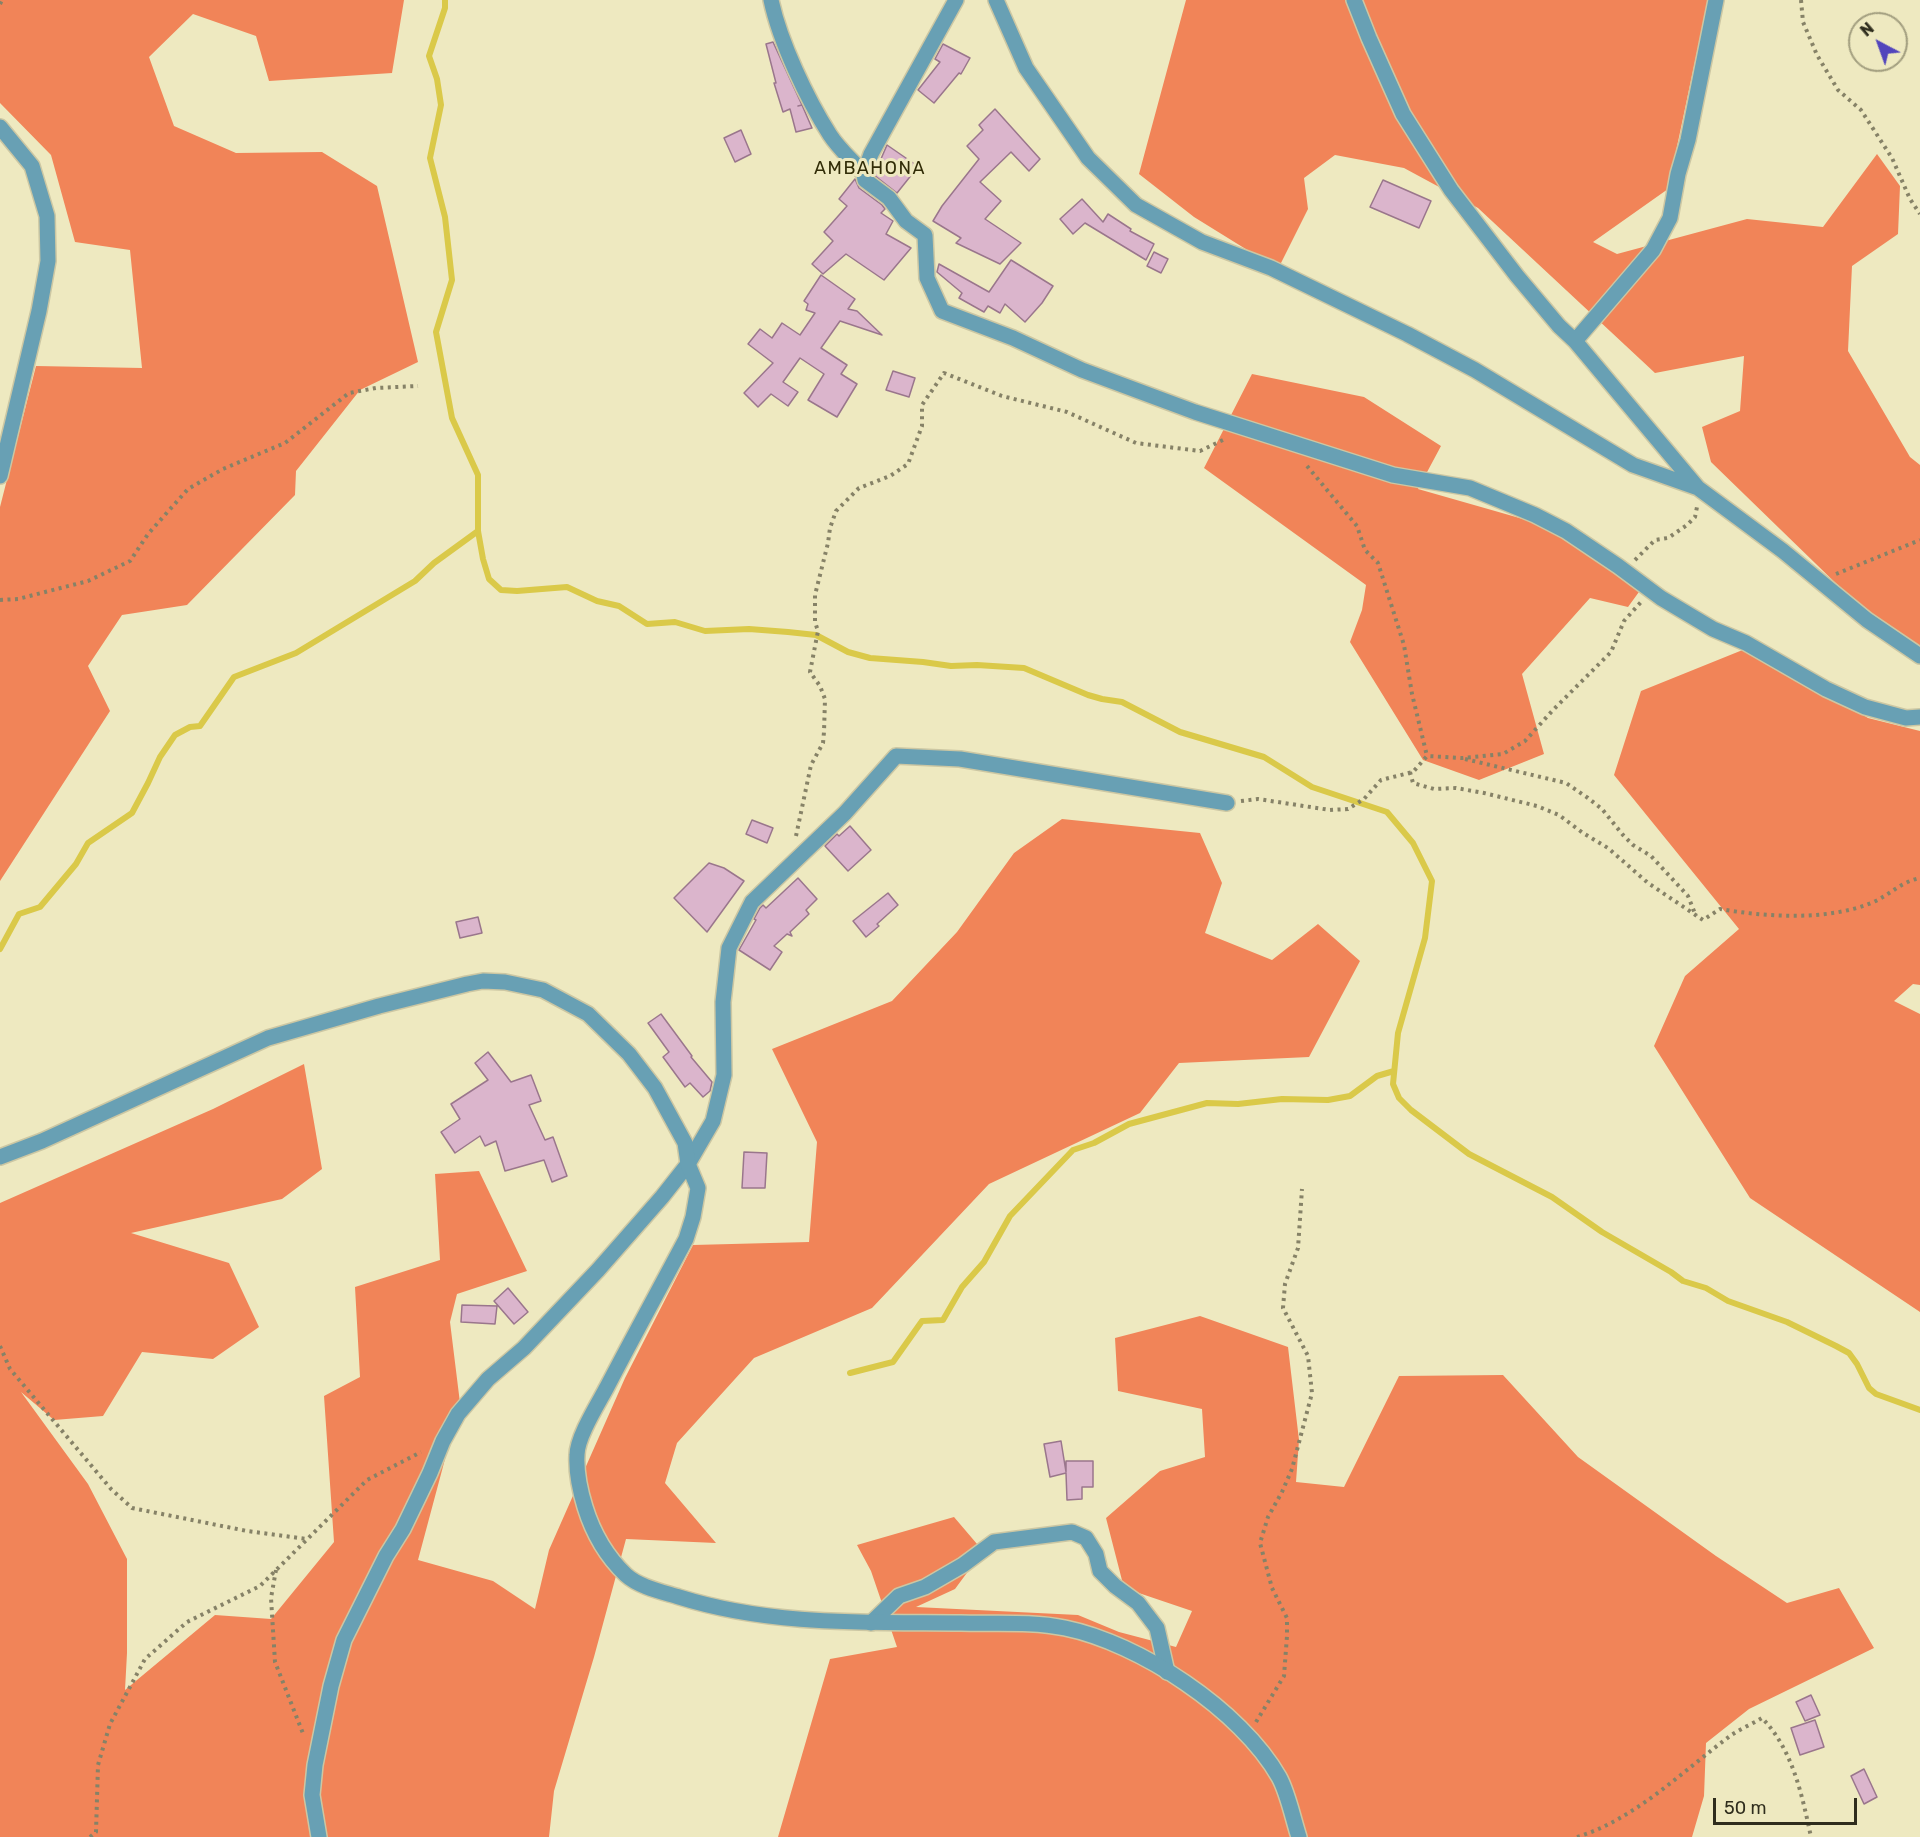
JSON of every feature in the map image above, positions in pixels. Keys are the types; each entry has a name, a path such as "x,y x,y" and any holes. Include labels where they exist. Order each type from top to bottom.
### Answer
{"street":[{"path":"771,0 800,80 831,136 864,174"},
{"path":"956,0 871,154 864,174 865,180 889,198 906,221 925,236 927,278 942,311 1013,338 1082,370 1195,412 1393,475 1470,488 1535,515 1566,531 1649,589 1713,628 1826,688 1865,707 1906,718 1920,717"},
{"path":"996,0 1026,68 1088,158 1136,205 1202,242 1271,268 1407,334 1485,376 1633,465 1698,488"},
{"path":"1354,0 1403,114 1451,189 1517,276 1559,326 1575,341 1698,488 1783,551 1867,620 1920,656"},
{"path":"1575,341 1653,250 1670,218 1716,0"},
{"path":"0,127 32,166 47,216 48,261 39,311 0,476"},
{"path":"319,1837 312,1795 315,1765 331,1686 344,1640 386,1556 403,1530 443,1441 458,1414 488,1379 525,1348 662,1197 688,1164 714,1121 724,1075 723,1002 729,948 752,902 845,813 896,756 960,759 1227,803"},
{"path":"0,1157 42,1141 268,1038 379,1006 483,981 505,982 543,990 588,1014 628,1054 655,1088 685,1143 688,1164 698,1188 686,1239 590,1418 576,1453 581,1494 591,1524 603,1548 628,1577 664,1593 713,1608 825,1622 1020,1624 1063,1627 1101,1637 1135,1652 1167,1672 1207,1698 1239,1726 1281,1779 1299,1837"},
{"path":"871,1623 899,1596 925,1587 963,1565 994,1542 1072,1532 1086,1538 1096,1554 1100,1571 1138,1604 1157,1628 1167,1672"}],"path":[{"path":"1801,0 1803,22 1817,55 1838,90 1861,111 1892,158 1910,199 1920,214"},
{"path":"800,855 796,833 812,765 823,743 825,699 820,686 810,672 818,631 815,622 815,595 830,528 836,511 859,488 890,476 908,464 922,426 922,405 944,373 1002,396 1067,412 1136,443 1200,451 1247,428"},
{"path":"0,600 18,599 88,581 130,561 148,534 189,489 223,469 285,443 348,393 376,388 418,386"},
{"path":"1306,464 1357,526 1365,550 1378,563 1404,645 1412,694 1427,756"},
{"path":"1625,571 1655,540 1676,534 1695,517 1698,488"},
{"path":"1818,580 1920,540"},
{"path":"1227,803 1258,799 1330,810 1348,809 1364,799 1381,780 1410,772 1427,756 1462,758 1503,754 1525,741 1611,652 1624,621 1636,610 1649,589"},
{"path":"1462,758 1566,783 1602,808 1628,840 1651,856 1688,896 1696,916"},
{"path":"1410,772 1413,783 1423,787 1456,788 1484,793 1537,806 1559,815 1608,848 1648,883 1703,920 1720,909 1752,915 1821,914 1843,911 1872,903 1907,880 1920,878"},
{"path":"1250,1740 1257,1720 1284,1676 1287,1636 1287,1618 1272,1588 1260,1543 1268,1517 1292,1469 1312,1393 1308,1356 1284,1308 1285,1284 1298,1248 1302,1189"},
{"path":"0,1347 10,1369 111,1489 132,1508 236,1529 308,1539"},
{"path":"90,1837 96,1832 98,1766 110,1724 145,1659 187,1623 260,1586 367,1480 443,1441"},
{"path":"276,1570 271,1598 275,1662 315,1765"},
{"path":"1577,1837 1623,1816 1732,1735 1762,1718 1775,1731 1790,1762 1803,1800 1811,1837"}],"shaded area":[{"path":"0,0 404,0 392,73 269,81 256,36 193,14 149,57 174,126 236,153 322,152 377,186 418,362 360,390 296,471 295,495 187,605 122,615 88,666 110,711 0,881 0,507 36,366 142,368 130,250 75,242 51,155 0,103"},
{"path":"1186,0 1708,0 1668,189 1593,242 1617,254 1747,219 1823,227 1877,154 1900,186 1898,234 1852,266 1848,351 1910,457 1920,465 1920,665 1711,462 1702,427 1740,411 1744,356 1655,373 1478,208 1404,168 1335,155 1304,178 1308,209 1278,269 1194,217 1139,174"},
{"path":"1252,374 1364,397 1441,446 1418,489 1544,525 1644,585 1628,607 1590,598 1522,674 1544,754 1479,780 1423,760 1350,642 1362,610 1366,585 1204,468"},
{"path":"1750,647 1868,718 1920,731 1920,985 1913,984 1894,1001 1920,1014 1920,1312 1750,1198 1654,1046 1685,976 1739,929 1614,775 1641,691"},
{"path":"1062,819 1200,833 1222,883 1205,933 1272,960 1318,924 1360,961 1309,1057 1179,1063 1140,1113 989,1184 872,1308 754,1358 677,1443 665,1483 716,1543 626,1539 554,1791 549,1837 0,1837 0,1203 213,1109 304,1064 322,1169 282,1199 131,1233 229,1263 259,1327 213,1359 142,1352 103,1416 54,1420 21,1392 88,1484 127,1559 125,1690 215,1615 271,1619 334,1542 324,1396 360,1377 355,1287 440,1260 435,1174 479,1171 527,1271 457,1294 450,1322 460,1403 418,1560 493,1581 535,1609 549,1550 625,1378 693,1245 809,1242 817,1142 772,1049 892,1001 957,932 1014,853"},
{"path":"1200,1316 1288,1347 1299,1440 1296,1482 1344,1487 1399,1376 1503,1375 1578,1457 1716,1556 1787,1603 1839,1588 1874,1648 1749,1709 1706,1743 1704,1796 1692,1837 778,1837 830,1659 897,1647 871,1571 857,1545 954,1517 983,1551 955,1589 916,1607 1078,1615 1119,1632 1176,1647 1192,1611 1124,1588 1106,1518 1160,1471 1205,1457 1202,1409 1118,1391 1115,1338"}],"building":[{"path":"773,42 812,128 796,132 790,109 783,112 766,44"},
{"path":"943,44 970,58 961,74 959,73 934,103 918,90 940,62 935,59"},
{"path":"995,109 1040,159 1029,171 1011,152 980,182 1001,201 985,219 1021,243 1000,264 956,243 961,238 933,221 979,159 967,146 983,130 979,125"},
{"path":"741,130 751,154 735,162 724,138"},
{"path":"887,145 916,165 911,171 913,173 897,193 874,175"},
{"path":"855,179 859,188 882,205 885,209 881,213 893,221 886,234 911,248 884,280 846,254 823,274 812,264 833,241 824,232 847,206 839,199"},
{"path":"1383,180 1431,201 1419,228 1370,207"},
{"path":"1082,199 1103,222 1108,214 1131,229 1130,231 1154,244 1146,260 1085,223 1073,234 1060,219"},
{"path":"1154,252 1168,259 1161,273 1147,266"},
{"path":"1011,260 1053,286 1025,322 1005,304 1000,313 988,306 984,312 959,298 962,293 937,272 939,264 989,292"},
{"path":"821,275 855,299 848,309 857,311 882,335 840,321 821,348 847,365 841,374 857,384 837,417 808,400 824,374 800,358 783,382 798,392 788,406 771,394 758,407 744,393 773,363 748,344 760,329 772,338 782,323 800,335 815,313 806,310 808,304 804,301"},
{"path":"893,371 915,378 909,397 886,390"},
{"path":"752,820 773,828 767,843 746,834"},
{"path":"850,826 871,850 848,871 825,846 837,834 839,836"},
{"path":"709,863 724,868 744,881 707,932 674,898"},
{"path":"798,878 817,899 806,910 809,914 790,932 792,936 787,934 774,946 782,952 770,970 739,950 760,908 763,905 766,908"},
{"path":"888,893 898,905 866,937 853,921"},
{"path":"478,917 482,933 460,938 456,922"},
{"path":"661,1014 712,1082 710,1091 703,1097 690,1083 685,1087 663,1057 669,1052 648,1023"},
{"path":"488,1052 511,1082 531,1075 541,1101 529,1105 545,1140 553,1137 567,1176 552,1182 544,1160 505,1171 496,1141 485,1146 480,1136 455,1153 441,1132 460,1119 451,1104 488,1080 475,1063"},
{"path":"744,1152 767,1153 765,1188 742,1188"},
{"path":"508,1288 528,1312 514,1324 494,1301"},
{"path":"462,1305 497,1306 495,1324 461,1322"},
{"path":"1061,1441 1066,1472 1066,1461 1093,1461 1093,1487 1082,1487 1082,1499 1067,1500 1066,1473 1050,1477 1044,1444"},
{"path":"1811,1695 1820,1715 1805,1721 1796,1702"},
{"path":"1815,1720 1824,1747 1800,1755 1791,1728"},
{"path":"1864,1769 1877,1797 1864,1804 1851,1776"}],"waterway":[{"path":"445,0 445,8 429,56 437,79 441,105 430,158 445,217 452,280 436,332 452,418 478,475 478,531 489,579 501,590 567,587 597,601 619,606 647,624 675,622 705,631 749,629 816,635 848,652 870,658 951,666 1024,668 1088,695 1122,702 1180,732 1264,757 1312,787 1387,812 1413,843 1432,881 1425,938 1398,1033 1393,1084 1399,1098 1411,1110 1469,1154 1552,1197 1602,1232 1683,1281 1706,1288 1728,1301 1787,1322 1849,1353 1869,1388 1876,1394 1920,1410"},
{"path":"0,949 19,914 40,907 76,864 88,843 132,813 160,757 175,735 190,727 200,726 234,677 296,653 415,581 434,563 478,531"},
{"path":"850,1373 893,1362 922,1321 943,1320 962,1287 984,1262 1010,1216 1073,1150 1094,1143 1129,1124 1207,1103 1238,1104 1282,1099 1328,1100 1350,1096 1377,1076 1394,1071"}],"district":[{"name":"AMBAHONA","path":"870,169"}]}
